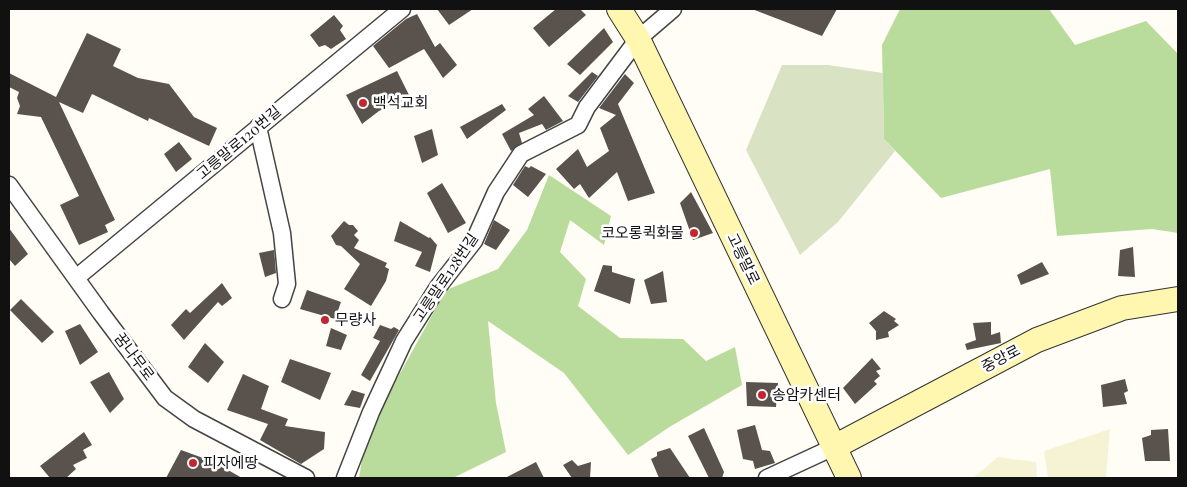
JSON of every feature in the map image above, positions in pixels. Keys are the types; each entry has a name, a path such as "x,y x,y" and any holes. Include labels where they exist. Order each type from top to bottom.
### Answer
{"street":[{"name":"고릉말로120번길","path":"76,278 402,9"},
{"name":"고릉말로","path":"619,9 638,39 849,478"},
{"path":"638,39 673,9"},
{"name":"고릉말로128번길","path":"345,478 371,412 404,341 438,287 474,241 496,192 521,154 578,125 587,107 638,39"},
{"path":"258,126 282,233 287,284 282,298"},
{"name":"꿈나무로","path":"9,185 165,398 194,419 306,478"},
{"name":"중앙로","path":"834,447 1037,340 1079,322 1122,308 1178,299"},
{"path":"768,478 834,447"}],"shaded area":[{"path":"1110,429 1106,478 1048,478 1044,451"},
{"path":"998,457 1036,462 1037,478 973,478"}],"green space":[{"path":"900,9 1049,9 1075,45 1146,21 1178,54 1178,233 1152,229 1057,236 1050,169 941,198 884,139 882,45"},
{"path":"782,65 828,65 883,73 884,139 895,151 838,222 800,255 746,150"},
{"path":"549,175 611,216 604,245 570,220 560,252 586,279 578,306 620,338 683,339 706,361 735,347 742,385 671,426 628,455 564,373 488,321 496,403 506,452 453,478 359,478 366,435 446,290 498,269 527,230"}],"building":[{"path":"437,9 473,9 449,25"},
{"path":"556,9 580,9 586,15 549,47 533,28"},
{"path":"752,9 837,9 822,36"},
{"path":"417,14 435,47 440,43 457,65 443,78 424,49 389,68 373,46 406,19"},
{"path":"334,15 343,26 340,30 346,39 331,49 325,45 319,47 310,35"},
{"path":"604,28 613,42 580,75 567,64"},
{"path":"87,33 121,49 113,66 138,78 169,84 194,117 217,128 209,146 149,118 148,121 92,94 83,113 59,102 115,220 105,225 108,232 79,245 60,205 79,196 41,117 17,114 20,106 17,98 19,92 9,87 9,73 56,97"},
{"path":"397,71 410,97 379,111 362,124 346,95"},
{"path":"592,72 598,76 578,102 568,96"},
{"path":"625,74 634,83 618,104 655,193 628,201 617,172 589,198 580,184 574,189 556,169 578,149 587,167 609,151 600,128 616,115 599,108"},
{"path":"544,96 563,121 546,130 542,124 519,133 522,143 511,151 502,134 534,115 528,109"},
{"path":"502,104 506,110 467,139 460,127"},
{"path":"432,129 438,155 422,163 414,136"},
{"path":"179,142 192,159 176,172 164,154"},
{"path":"525,166 529,168 531,166 546,174 528,197 513,185"},
{"path":"442,183 466,223 448,233 427,193"},
{"path":"691,192 713,233 693,240 680,203"},
{"path":"494,220 510,230 496,250 484,244"},
{"path":"344,221 349,225 353,225 358,231 354,235 359,240 354,248 387,263 385,267 389,269 386,281 371,306 344,289 360,264 341,246 336,245 331,236"},
{"path":"400,221 430,237 437,245 430,272 415,266 422,252 394,241"},
{"path":"9,228 28,254 15,266 9,259"},
{"path":"1133,247 1135,277 1118,276 1120,250"},
{"path":"274,250 276,273 265,277 259,253"},
{"path":"1042,262 1049,274 1021,285 1017,275"},
{"path":"603,265 612,266 612,272 635,279 630,304 594,291"},
{"path":"663,271 667,302 651,304 644,280"},
{"path":"222,283 232,298 222,306 218,302 184,340 171,325 186,309 190,313"},
{"path":"307,290 341,302 335,319 300,309"},
{"path":"21,299 54,332 42,343 10,310"},
{"path":"884,311 896,319 894,321 899,325 888,332 889,337 876,340 876,331 869,323"},
{"path":"991,322 991,335 1000,332 1001,343 967,350 965,344 976,340 973,323"},
{"path":"80,324 98,352 80,365 65,331"},
{"path":"380,325 391,329 394,327 399,330 370,381 361,375 380,341 373,338"},
{"path":"331,328 347,335 341,350 326,346"},
{"path":"205,343 224,362 208,383 188,367"},
{"path":"872,358 881,369 876,371 880,376 874,381 877,384 855,404 843,388"},
{"path":"290,359 331,373 320,400 281,382"},
{"path":"109,372 124,399 110,413 90,382"},
{"path":"243,374 269,386 261,409 288,419 285,426 325,432 324,449 301,464 260,440 268,424 227,410"},
{"path":"1125,379 1128,391 1124,393 1127,404 1103,407 1101,385"},
{"name":"송암카센터","path":"746,382 778,383 776,407 747,406"},
{"path":"352,390 365,394 360,408 344,405"},
{"path":"755,425 762,450 770,451 775,463 755,469 753,461 743,459 737,430"},
{"path":"704,428 724,472 722,478 709,478 688,436"},
{"path":"1168,429 1170,461 1145,461 1142,438 1151,435 1151,430"},
{"path":"84,432 92,445 83,450 87,458 73,465 76,469 66,478 50,478 40,466"},
{"path":"670,448 690,478 659,478 651,459 657,456 657,452"},
{"path":"181,450 214,462 242,478 166,478"},
{"path":"572,460 578,466 591,462 590,478 572,478 563,465"},
{"path":"536,462 544,478 505,478"}],"place":[{"name":"백석교회","path":"363,103"},
{"name":"코오롱퀵화물","path":"694,233"},
{"name":"무량사","path":"325,320"},
{"name":"송암카센터","path":"762,395"},
{"name":"피자에땅","path":"193,463"}]}
